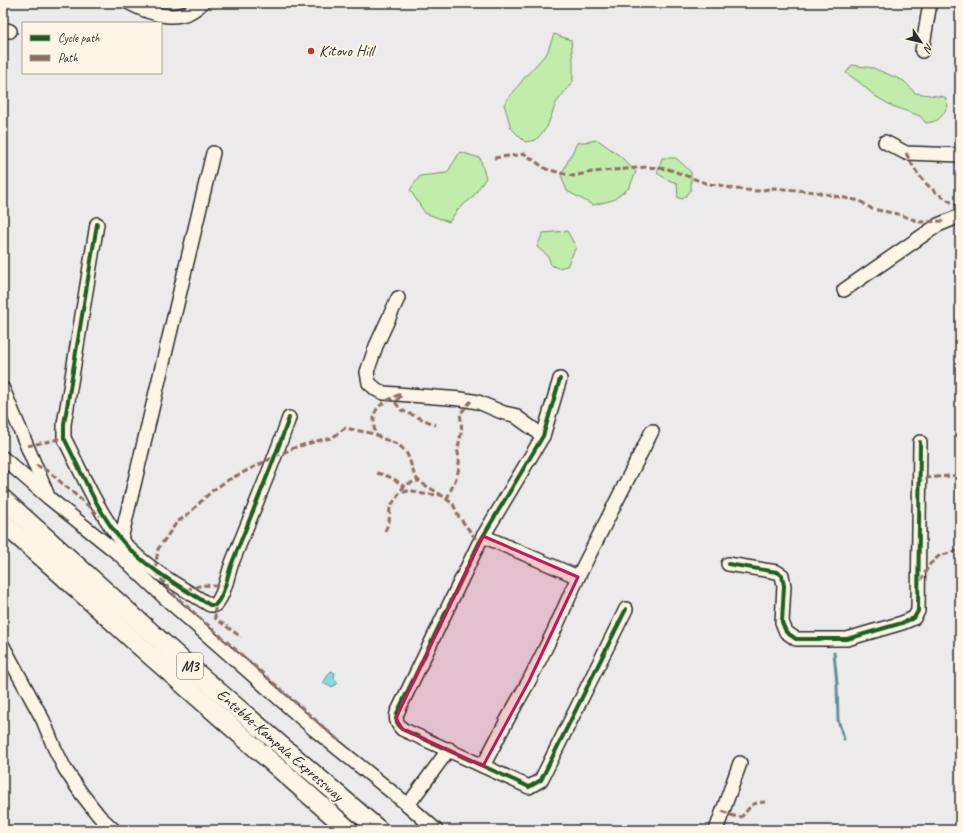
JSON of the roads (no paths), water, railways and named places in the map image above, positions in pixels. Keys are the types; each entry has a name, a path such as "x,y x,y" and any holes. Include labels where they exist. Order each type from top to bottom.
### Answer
{"highway":[{"name":"Entebbe-Kampala Expressway","path":"3,499 183,660 379,830"},
{"name":"Entebbe-Kampala Expressway","path":"3,523 348,830"}],"street":[{"path":"129,3 164,16 176,16 196,9 202,3"},
{"path":"922,51 930,3"},
{"path":"885,142 906,153 960,154"},
{"path":"120,555 121,540 213,154"},
{"path":"844,290 938,225 960,216"},
{"path":"97,224 64,424 64,438 108,522 121,540 155,571 210,605 214,605 221,596 231,565 276,456 289,418"},
{"path":"398,298 376,346 367,372 369,383 384,393 461,399 478,402 504,413 514,415 543,436"},
{"path":"560,379 543,436 483,536 397,713 396,718 398,725 402,729 449,749 529,787 541,780 626,609"},
{"path":"3,389 49,498"},
{"path":"483,766 529,681 554,631 578,577 652,431"},
{"path":"728,564 778,572 782,575 784,586 782,622 786,632 796,638 848,639 914,618 918,611 920,442"},
{"path":"3,458 49,498 120,555 163,596 315,730 408,805 436,830"},
{"path":"483,536 578,577"},
{"path":"3,646 43,720 54,747 66,769 81,793 99,816 114,830"},
{"path":"408,805 449,749"},
{"path":"716,830 740,763"}],"water":[{"path":"331,671 335,673 334,678 338,683 331,687 323,683"}],"waterway":[{"path":"834,653 838,720 844,739"}],"place":[{"name":"Kitovo Hill","path":"311,51"}]}
